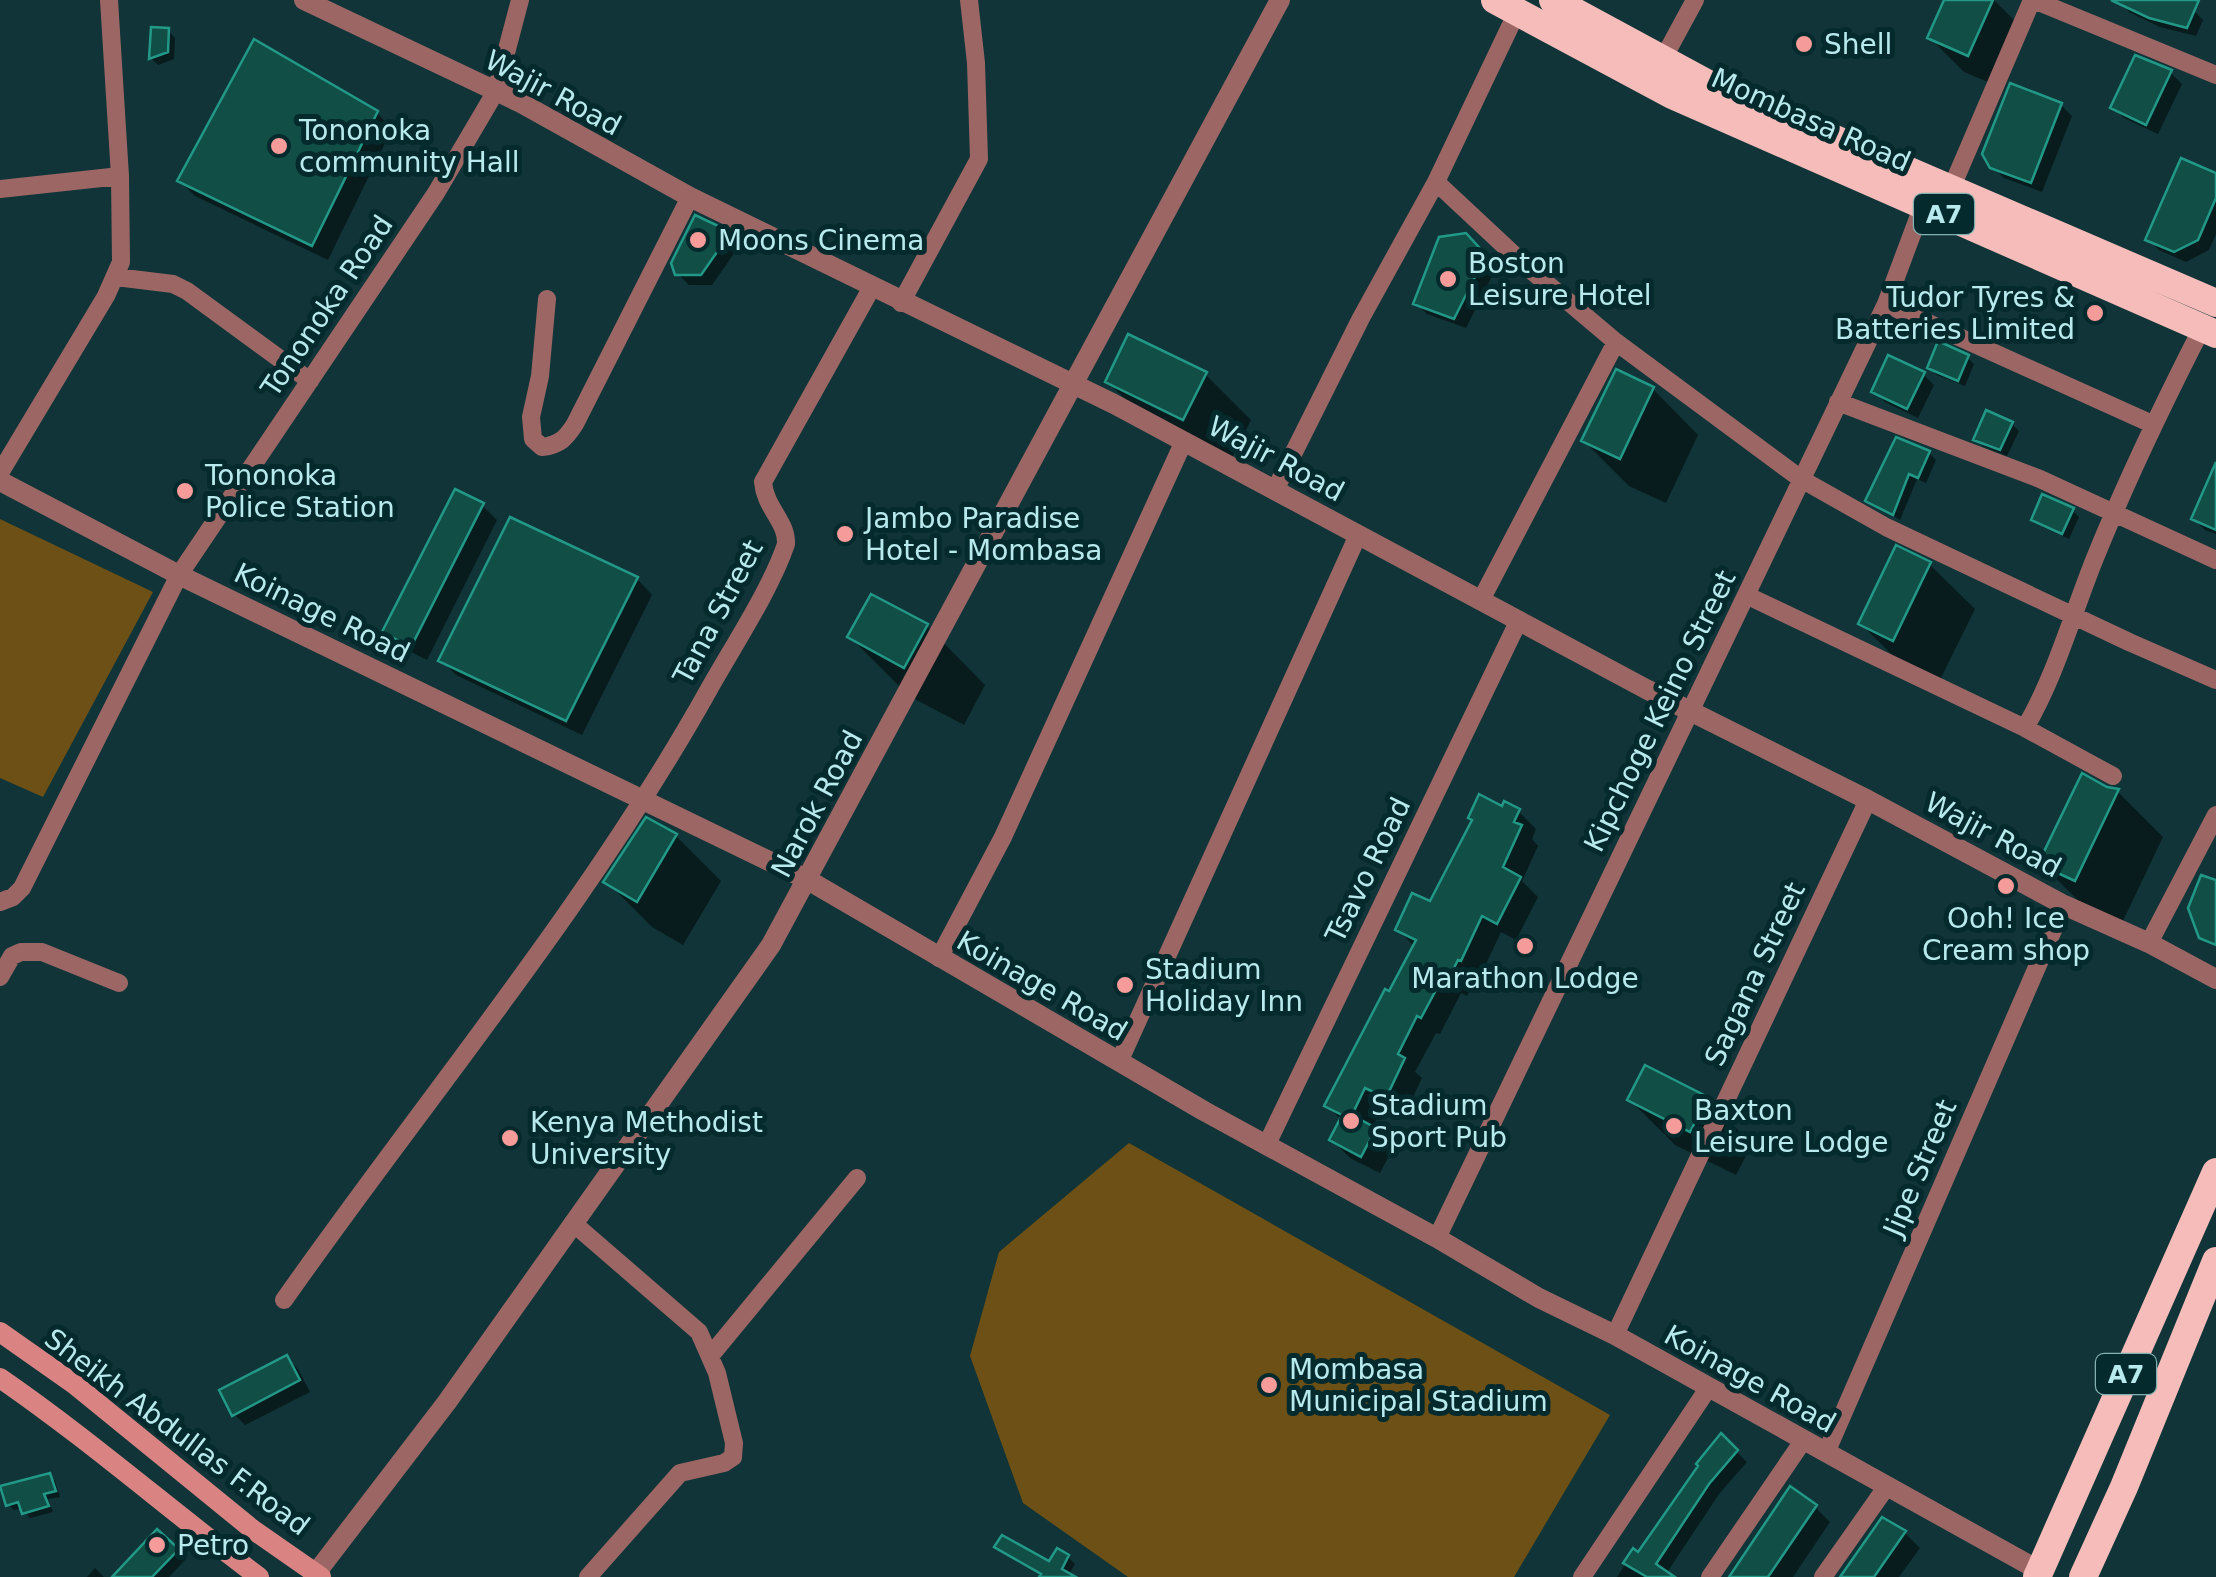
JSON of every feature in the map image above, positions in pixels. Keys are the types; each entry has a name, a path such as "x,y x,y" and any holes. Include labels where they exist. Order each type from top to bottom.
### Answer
{"highway":[{"name":"Mombasa Road","path":"1561,2 1712,86 1896,179 1923,205 1999,224 2216,302"},
{"name":"Mombasa Road","path":"1506,6 1672,94 1896,179 1951,188 1999,224 2209,331"},
{"name":"A7","path":"2039,1574 2216,1172"},
{"name":"A7","path":"2083,1577 2216,1261"}],"main road":[{"name":"Sheikh Abdullas F.Road","path":"0,1332 74,1384 252,1530 316,1576"},
{"path":"0,1378 87,1439 259,1577"}],"street":[{"path":"0,473 116,278 121,262 109,0"},
{"name":"Wajir Road","path":"304,0 496,91 690,197 1074,384 1646,689 1868,800 2064,905 2216,978"},
{"name":"Tononoka Road","path":"0,902 22,888 178,575 436,193 496,91 520,0"},
{"path":"902,302 979,159 976,62 969,0"},
{"name":"Narok Road","path":"316,1576 447,1402 771,945 1280,0"},
{"path":"1663,59 1695,0"},
{"path":"1951,188 2033,0 2216,76"},
{"path":"1274,490 1361,318 1436,182 1506,6"},
{"path":"0,189 120,176"},
{"path":"1436,182 1616,342 1801,478 1886,527 2216,680"},
{"path":"547,299 532,417 532,439 542,447 564,440 575,424 690,197"},
{"name":"Kipchoge Keino Street","path":"1437,1238 1886,304 1923,205"},
{"path":"116,278 173,284 187,291 310,382"},
{"name":"Tana Street","path":"642,802 783,553 787,537 766,504 762,482 872,287"},
{"path":"1886,304 2152,424"},
{"path":"2026,728 2048,684 2072,615 2152,424 2209,331"},
{"path":"1481,600 1616,342"},
{"path":"1838,402 2040,479 2216,560"},
{"path":"939,958 1004,837 1184,441"},
{"name":"Koinage Road","path":"0,481 178,575 808,880 1119,1062 1538,1298 1710,1387 2039,1574"},
{"path":"1119,1062 1358,535"},
{"path":"1748,596 2026,728 2113,776"},
{"name":"Tsavo Road","path":"1267,1144 1519,620"},
{"name":"Sagana Street","path":"1614,1334 1868,800"},
{"path":"284,1300 379,1165 517,983 642,802"},
{"path":"2149,943 2216,815"},
{"name":"Jipe Street","path":"1826,1453 2064,905"},
{"path":"0,977 12,956 34,951 119,983"},
{"path":"711,1355 856,1178"},
{"path":"572,1223 698,1332 711,1355 734,1443 733,1457 724,1463 680,1473 588,1577"},
{"path":"1582,1577 1710,1387"},
{"path":"1710,1577 1803,1441"},
{"path":"1823,1577 1887,1486"}],"shaded area":[{"path":"0,519 153,592 43,797 0,778"},
{"name":"Mombasa Municipal Stadium","path":"1129,1143 1610,1415 1514,1577 1128,1577 1023,1503 970,1356 999,1252"}],"building":[{"path":"1944,0 1993,0 1968,56 1927,38"},
{"path":"2111,0 2199,0 2187,28 2149,18"},
{"path":"151,27 169,28 168,52 149,59"},
{"name":"Tononoka community Hall","path":"254,39 378,111 312,246 177,181"},
{"path":"2135,55 2172,70 2146,125 2110,108"},
{"path":"2010,83 2062,103 2031,183 1990,168 1982,154"},
{"path":"2181,158 2216,173 2216,198 2198,240 2174,252 2145,240"},
{"name":"Moons Cinema","path":"695,215 731,232 701,275 675,275 671,263"},
{"name":"Boston Leisure Hotel","path":"1466,233 1486,255 1454,319 1413,304 1439,237"},
{"path":"1128,334 1207,372 1183,420 1105,382"},
{"path":"1938,341 1969,355 1958,381 1927,368"},
{"path":"1888,355 1925,372 1907,409 1871,392"},
{"path":"1616,369 1654,387 1620,459 1581,441"},
{"path":"1986,410 2013,422 2000,450 1973,440"},
{"path":"1896,437 1930,451 1918,478 1909,474 1893,515 1865,501"},
{"path":"2216,462 2216,530 2191,519"},
{"path":"455,489 484,503 411,647 382,632"},
{"path":"2042,494 2074,508 2062,534 2031,520"},
{"path":"510,517 638,577 566,721 438,661"},
{"path":"1896,545 1931,562 1893,641 1858,624"},
{"path":"871,594 928,624 904,668 847,637"},
{"path":"2082,773 2119,789 2075,881 2038,864"},
{"path":"1479,794 1502,806 1504,801 1520,809 1514,822 1522,825 1503,867 1521,877 1497,924 1482,916 1461,961 1458,960 1448,980 1443,977 1421,1018 1417,1016 1398,1054 1405,1058 1386,1098 1365,1088 1352,1115 1376,1128 1361,1157 1329,1140 1342,1115 1324,1106 1385,989 1389,991 1416,940 1395,930 1412,893 1430,901 1472,820 1468,818"},
{"path":"646,817 677,834 637,902 603,882"},
{"path":"2201,875 2216,880 2216,945 2199,938 2188,908"},
{"path":"1645,1065 1708,1097 1690,1132 1627,1100"},
{"path":"287,1355 300,1380 232,1416 219,1390"},
{"path":"1721,1433 1738,1450 1709,1484 1656,1564 1675,1577 1647,1577 1623,1563 1633,1548 1638,1552"},
{"path":"50,1473 56,1491 44,1494 49,1506 22,1514 18,1502 6,1506 0,1486"},
{"path":"1790,1486 1817,1505 1768,1577 1729,1577"},
{"path":"1882,1517 1906,1531 1874,1577 1840,1577"},
{"path":"157,1529 179,1549 152,1577 112,1577"},
{"path":"1002,1535 1049,1561 1057,1548 1069,1555 1062,1569 1076,1577 1039,1577 1041,1574 994,1547"}],"place":[{"name":"Shell","path":"1804,44"},
{"name":"Tononoka community Hall","path":"279,146"},
{"name":"Moons Cinema","path":"698,240"},
{"name":"Boston Leisure Hotel","path":"1448,279"},
{"name":"Tudor Tyres & Batteries Limited","path":"2095,313"},
{"name":"Tononoka Police Station","path":"185,491"},
{"name":"Jambo Paradise Hotel - Mombasa","path":"845,534"},
{"name":"Ooh! Ice Cream shop","path":"2006,886"},
{"name":"Marathon Lodge","path":"1525,946"},
{"name":"Stadium Holiday Inn","path":"1125,985"},
{"name":"Stadium Sport Pub","path":"1351,1121"},
{"name":"Baxton Leisure Lodge","path":"1674,1126"},
{"name":"Kenya Methodist University","path":"510,1138"},
{"name":"Mombasa Municipal Stadium","path":"1269,1385"},
{"name":"Petro","path":"157,1545"}]}
